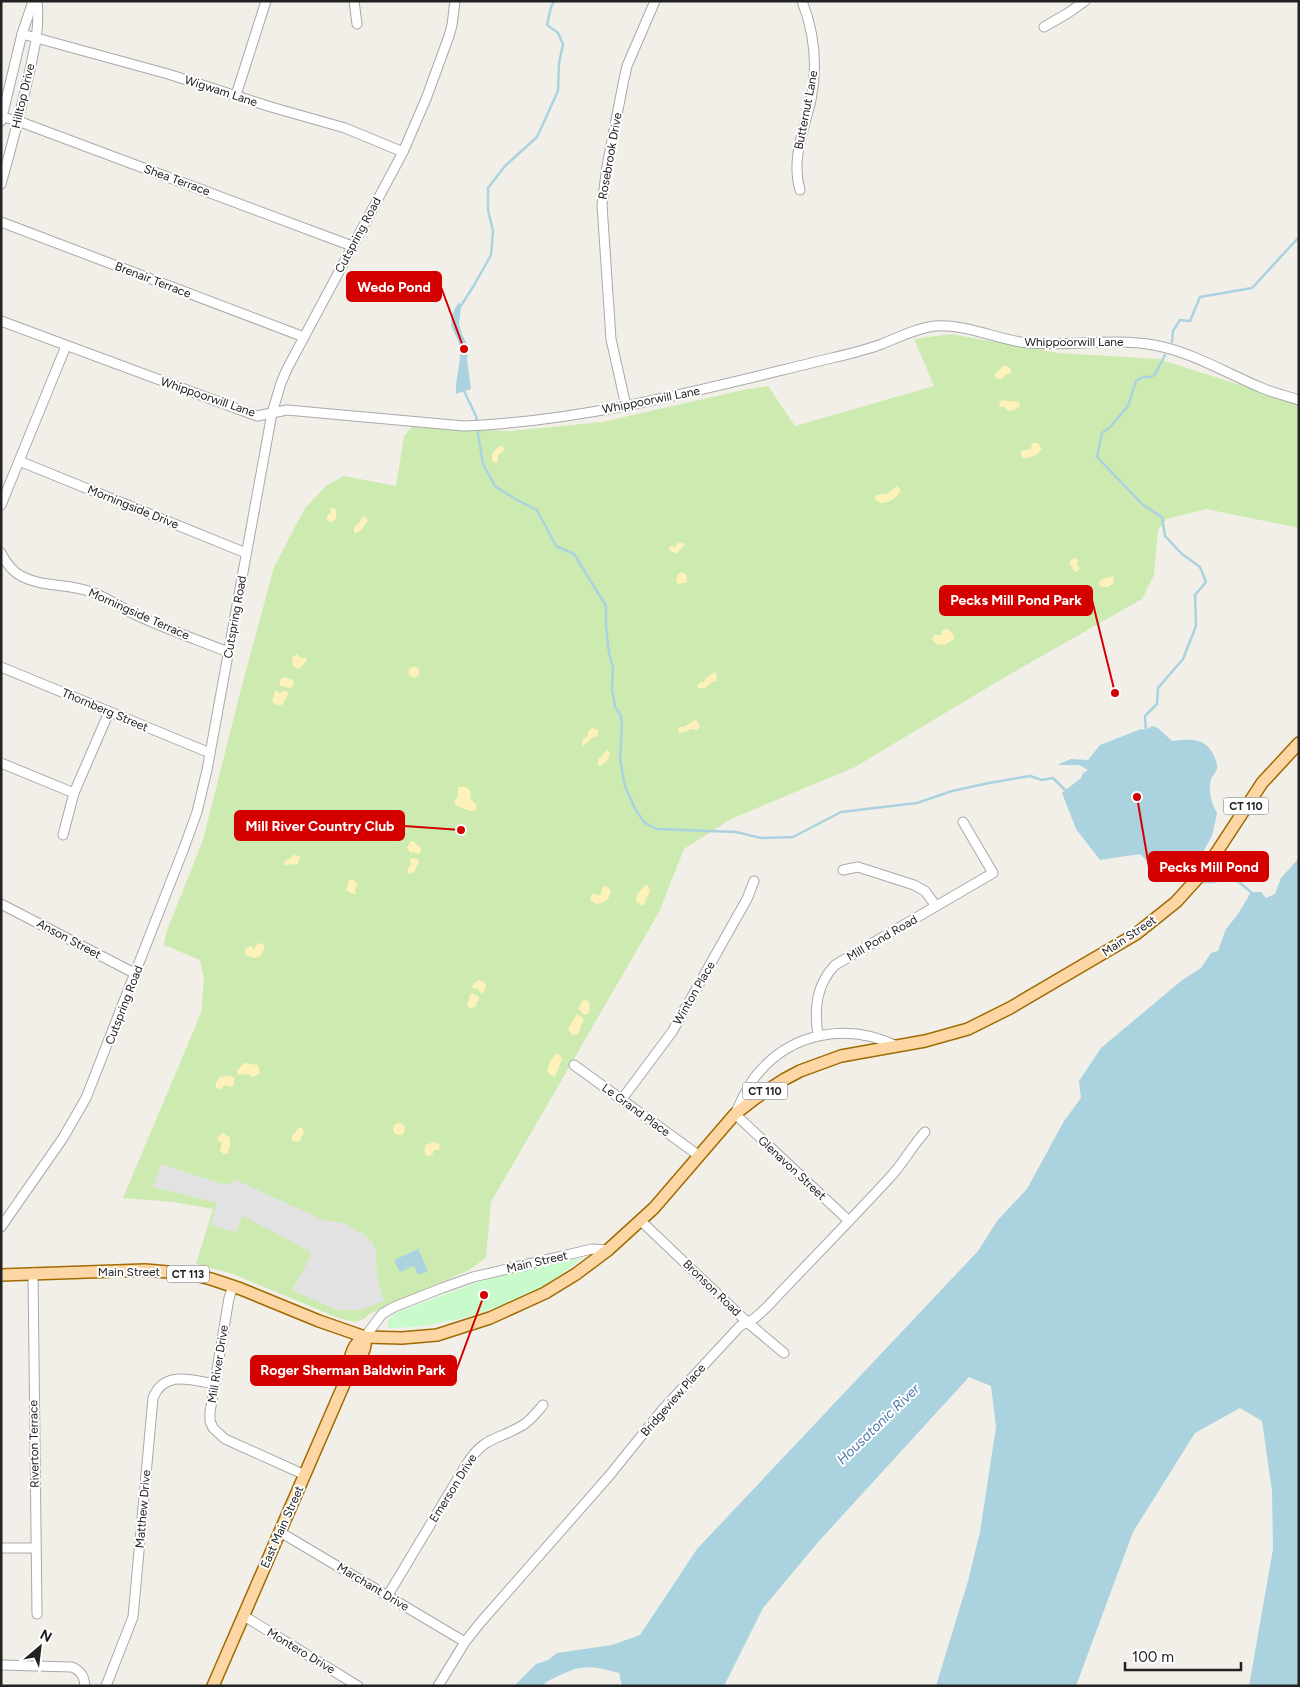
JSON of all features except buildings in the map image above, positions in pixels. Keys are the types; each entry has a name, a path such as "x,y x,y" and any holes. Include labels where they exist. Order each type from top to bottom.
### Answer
{"main road":[{"name":"Main Street","path":"1,1275 146,1270 191,1274 232,1286 319,1321 365,1337 386,1338 437,1335 490,1318 545,1293 576,1274 608,1250 666,1196 698,1155 735,1114 757,1097 800,1071 841,1056 948,1036 983,1023 1136,934 1176,902 1199,877 1262,783 1299,743"},
{"name":"East Main Street","path":"214,1686 351,1368 358,1360 365,1346 365,1337"}],"street":[{"path":"22,34 35,1"},
{"path":"35,1 39,16 37,37"},
{"path":"236,95 266,1"},
{"path":"354,1 357,24"},
{"name":"Cutspring Road","path":"1,1227 77,1115 136,974 197,812 210,753 272,413 281,383 403,152 426,99 446,43 452,25 455,1"},
{"name":"Rosebrook Drive","path":"626,406 611,339 602,205 607,166 624,79 630,60 656,1"},
{"name":"Butternut Lane","path":"800,190 796,177 796,161 811,98 815,59 814,40 810,22 802,1"},
{"path":"1044,27 1068,14 1085,1"},
{"name":"Wigwam Lane","path":"22,34 168,74 289,113 345,128 403,152"},
{"name":"Hilltop Drive","path":"2,119 22,34"},
{"name":"Hilltop Drive","path":"1,184 18,121 37,37"},
{"name":"Shea Terrace","path":"2,119 18,121 352,246"},
{"name":"Brenair Terrace","path":"1,222 304,337"},
{"name":"Whippoorwill Lane","path":"1,322 257,416 287,410 464,426 544,419 626,406 730,384 849,354 880,345 911,332 936,326 952,327 1021,342 1127,342 1154,345 1199,359 1263,388 1299,400"},
{"path":"1,505 66,346"},
{"name":"Morningside Drive","path":"19,461 246,553"},
{"name":"Morningside Terrace","path":"1,553 9,566 29,580 43,584 81,588 137,615 228,652"},
{"name":"Thornberg Street","path":"1,667 210,753"},
{"path":"63,835 74,793 110,712"},
{"path":"1,763 74,793"},
{"name":"Mill Pond Road","path":"818,1035 816,1021 821,985 835,965 993,873 963,822"},
{"path":"843,870 858,867 914,885 925,891 936,906"},
{"name":"Winton Place","path":"622,1099 672,1032 748,899 754,881"},
{"name":"Anson Street","path":"1,904 136,974"},
{"name":"Main Street","path":"735,1114 748,1088 766,1066 794,1044 818,1035 859,1034 881,1038 897,1046"},
{"name":"Le Grand Place","path":"574,1065 698,1155"},
{"name":"Glenavon Street","path":"735,1114 849,1221"},
{"name":"Bridgeview Place","path":"438,1686 465,1642 609,1476 663,1409 740,1326 767,1307 849,1221 905,1160 912,1146 925,1132"},
{"name":"Bronson Road","path":"641,1221 748,1322 784,1353"},
{"name":"Main Street","path":"365,1337 382,1314 394,1307 442,1288 473,1277 592,1249 608,1250"},
{"name":"Riverton Terrace","path":"33,1274 37,1614"},
{"name":"Mill River Drive","path":"232,1286 214,1384 210,1421 218,1434 232,1443 305,1475"},
{"name":"Matthew Drive","path":"106,1686 133,1617 153,1398 160,1386 168,1380 182,1378 214,1384"},
{"name":"Emerson Drive","path":"388,1595 477,1449 487,1441 526,1424 543,1405"},
{"name":"Marchant Drive","path":"280,1532 465,1642"},
{"path":"1,1548 35,1548"},
{"name":"Montero Drive","path":"244,1616 358,1686"},
{"path":"1,1665 72,1667 84,1676 85,1686"}],"green space":[{"path":"950,334 1059,353 1159,359 1299,404 1299,528 1206,509 1167,519 1158,530 1154,575 1142,599 1007,676 855,767 731,819 684,849 659,912 491,1202 486,1258 469,1270 371,1313 364,1319 355,1322 338,1318 233,1274 196,1264 213,1209 174,1202 123,1198 201,1013 204,979 200,960 164,945 166,933 203,840 274,567 305,508 327,485 344,476 396,486 404,436 412,427 511,431 602,422 768,386 795,426 934,386 914,339"},
{"path":"583,1258 545,1285 508,1303 449,1321 429,1325 388,1328 388,1320 396,1313 497,1275"}],"sand":[{"path":"1006,365 1011,369 1010,374 1006,374 1002,379 996,379 995,374"},
{"path":"1001,400 1019,402 1020,406 1015,410 1008,411 1004,407 1000,407"},
{"path":"1032,443 1038,443 1042,449 1036,455 1024,459 1021,456 1021,451 1031,449"},
{"path":"501,445 505,450 498,455 496,463 492,461 492,453"},
{"path":"897,486 901,490 893,499 881,503 875,499 876,495 887,494"},
{"path":"330,509 336,509 336,519 330,523 327,515 331,513"},
{"path":"363,516 368,520 361,530 354,533 354,527"},
{"path":"682,542 685,545 676,554 669,550 669,546 675,547 678,543"},
{"path":"1075,558 1078,560 1077,565 1080,569 1076,572 1073,571 1072,566 1069,564"},
{"path":"682,572 686,575 687,582 679,584 676,582 677,576"},
{"path":"1113,576 1114,583 1108,587 1100,587 1100,580"},
{"path":"945,629 952,632 954,639 945,645 936,644 932,639 934,635 942,635 942,631"},
{"path":"297,654 307,660 298,669 293,666 292,658"},
{"path":"414,666 420,672 414,678 408,672"},
{"path":"715,672 716,681 705,688 698,688 697,685 704,682 706,678"},
{"path":"283,677 293,680 292,687 281,686 279,682"},
{"path":"275,691 278,691 280,694 283,691 289,692 283,704 279,706 272,702"},
{"path":"695,720 700,727 697,730 691,729 681,733 678,732 679,727 684,727"},
{"path":"592,728 598,730 598,735 583,746 582,741"},
{"path":"607,750 610,752 608,759 598,766 598,760"},
{"path":"458,787 469,789 471,794 470,800 476,805 476,810 471,811 457,806 454,802 458,796"},
{"path":"413,841 421,848 420,853 411,853 407,848 410,842"},
{"path":"294,855 300,856 298,864 284,865 284,862"},
{"path":"410,859 418,859 419,863 414,872 409,874 407,871 411,864"},
{"path":"349,880 353,880 358,885 355,888 356,894 346,890"},
{"path":"645,885 648,886 650,891 644,905 641,905 636,901 637,895"},
{"path":"605,886 611,891 608,899 597,904 590,900 592,893 598,896"},
{"path":"258,943 265,945 261,956 254,958 245,955 245,949 251,946 255,950 255,946"},
{"path":"479,980 484,982 486,986 483,993 478,989 472,988 473,984"},
{"path":"472,993 478,996 479,1000 475,1007 470,1008 467,1003"},
{"path":"586,1000 589,1002 590,1009 588,1014 584,1015 578,1009 582,1001"},
{"path":"577,1014 584,1019 578,1034 574,1035 568,1029"},
{"path":"555,1054 560,1055 562,1059 555,1076 549,1073 548,1067"},
{"path":"244,1063 258,1065 260,1073 253,1077 249,1074 238,1075 237,1071"},
{"path":"220,1077 234,1077 232,1087 225,1085 221,1089 216,1088 216,1083"},
{"path":"399,1123 405,1129 399,1135 393,1129"},
{"path":"299,1128 302,1128 304,1132 299,1142 297,1142 292,1140 292,1136"},
{"path":"223,1133 230,1138 227,1154 220,1151 222,1143 217,1140"},
{"path":"434,1142 440,1145 439,1150 434,1150 432,1155 427,1156 424,1151 426,1145"}],"shaded area":[{"path":"161,1164 225,1185 236,1180 323,1220 343,1223 364,1234 373,1243 376,1251 377,1278 384,1301 360,1310 337,1310 292,1290 311,1256 310,1251 243,1216 236,1232 211,1225 217,1203 153,1187"}],"water":[{"path":"459,302 461,307 459,324 468,346 467,359 471,389 456,394 460,347 451,325 451,319"},
{"path":"1152,726 1158,728 1172,741 1195,740 1201,742 1210,748 1217,763 1217,769 1211,779 1210,788 1212,801 1217,813 1212,836 1192,871 1187,874 1152,866 1140,854 1100,860 1076,829 1062,793 1088,770 1079,765 1059,764 1071,759 1088,760 1100,745 1141,729 1146,730"},
{"name":"Housatonic River","path":"1299,858 1299,1686 1249,1686 1273,1549 1272,1491 1262,1421 1240,1408 1195,1433 1133,1532 1076,1686 936,1686 968,1581 980,1532 996,1427 991,1386 969,1377 820,1540 763,1608 724,1686 622,1686 619,1673 589,1667 566,1672 546,1682 543,1686 514,1686 536,1664 548,1660 557,1653 612,1645 640,1635 697,1549 978,1251 997,1221 1027,1189 1064,1121 1081,1098 1079,1081 1101,1048 1181,981 1201,968 1211,953 1218,951 1226,929 1238,914 1251,892 1261,892 1266,898 1275,894 1281,878"},
{"path":"418,1249 428,1271 418,1275 414,1266 400,1272 394,1260"}],"waterway":[{"path":"460,307 491,255 493,231 488,210 488,188 505,166 537,137 558,91 559,63 563,44 558,33 547,25 554,1"},
{"path":"1172,342 1173,331 1180,320 1190,321 1200,297 1252,288 1299,237"},
{"path":"1146,733 1145,716 1157,704 1158,688 1183,659 1196,626 1195,595 1206,582 1200,567 1182,554 1165,536 1162,517 1143,505 1097,457 1102,433 1109,428 1128,406 1136,381 1155,374 1165,355"},
{"path":"464,388 477,422"},
{"path":"477,428 483,464 495,486 537,510 556,546 574,554 606,606 606,627 613,668 612,688 615,707 621,716 622,726 620,759 625,786 635,809 645,823 657,829 736,832 761,838 793,837 841,812 917,803 952,791 1030,776 1042,780 1053,778 1066,791"},
{"path":"1201,879 1204,882 1213,882 1228,877 1239,882 1253,894"}],"place":[{"name":"Wedo Pond","path":"464,349"},
{"name":"Pecks Mill Pond Park","path":"1115,693"},
{"name":"Pecks Mill Pond","path":"1137,797"},
{"name":"Mill River Country Club","path":"461,830"},
{"name":"Roger Sherman Baldwin Park","path":"484,1295"}]}
